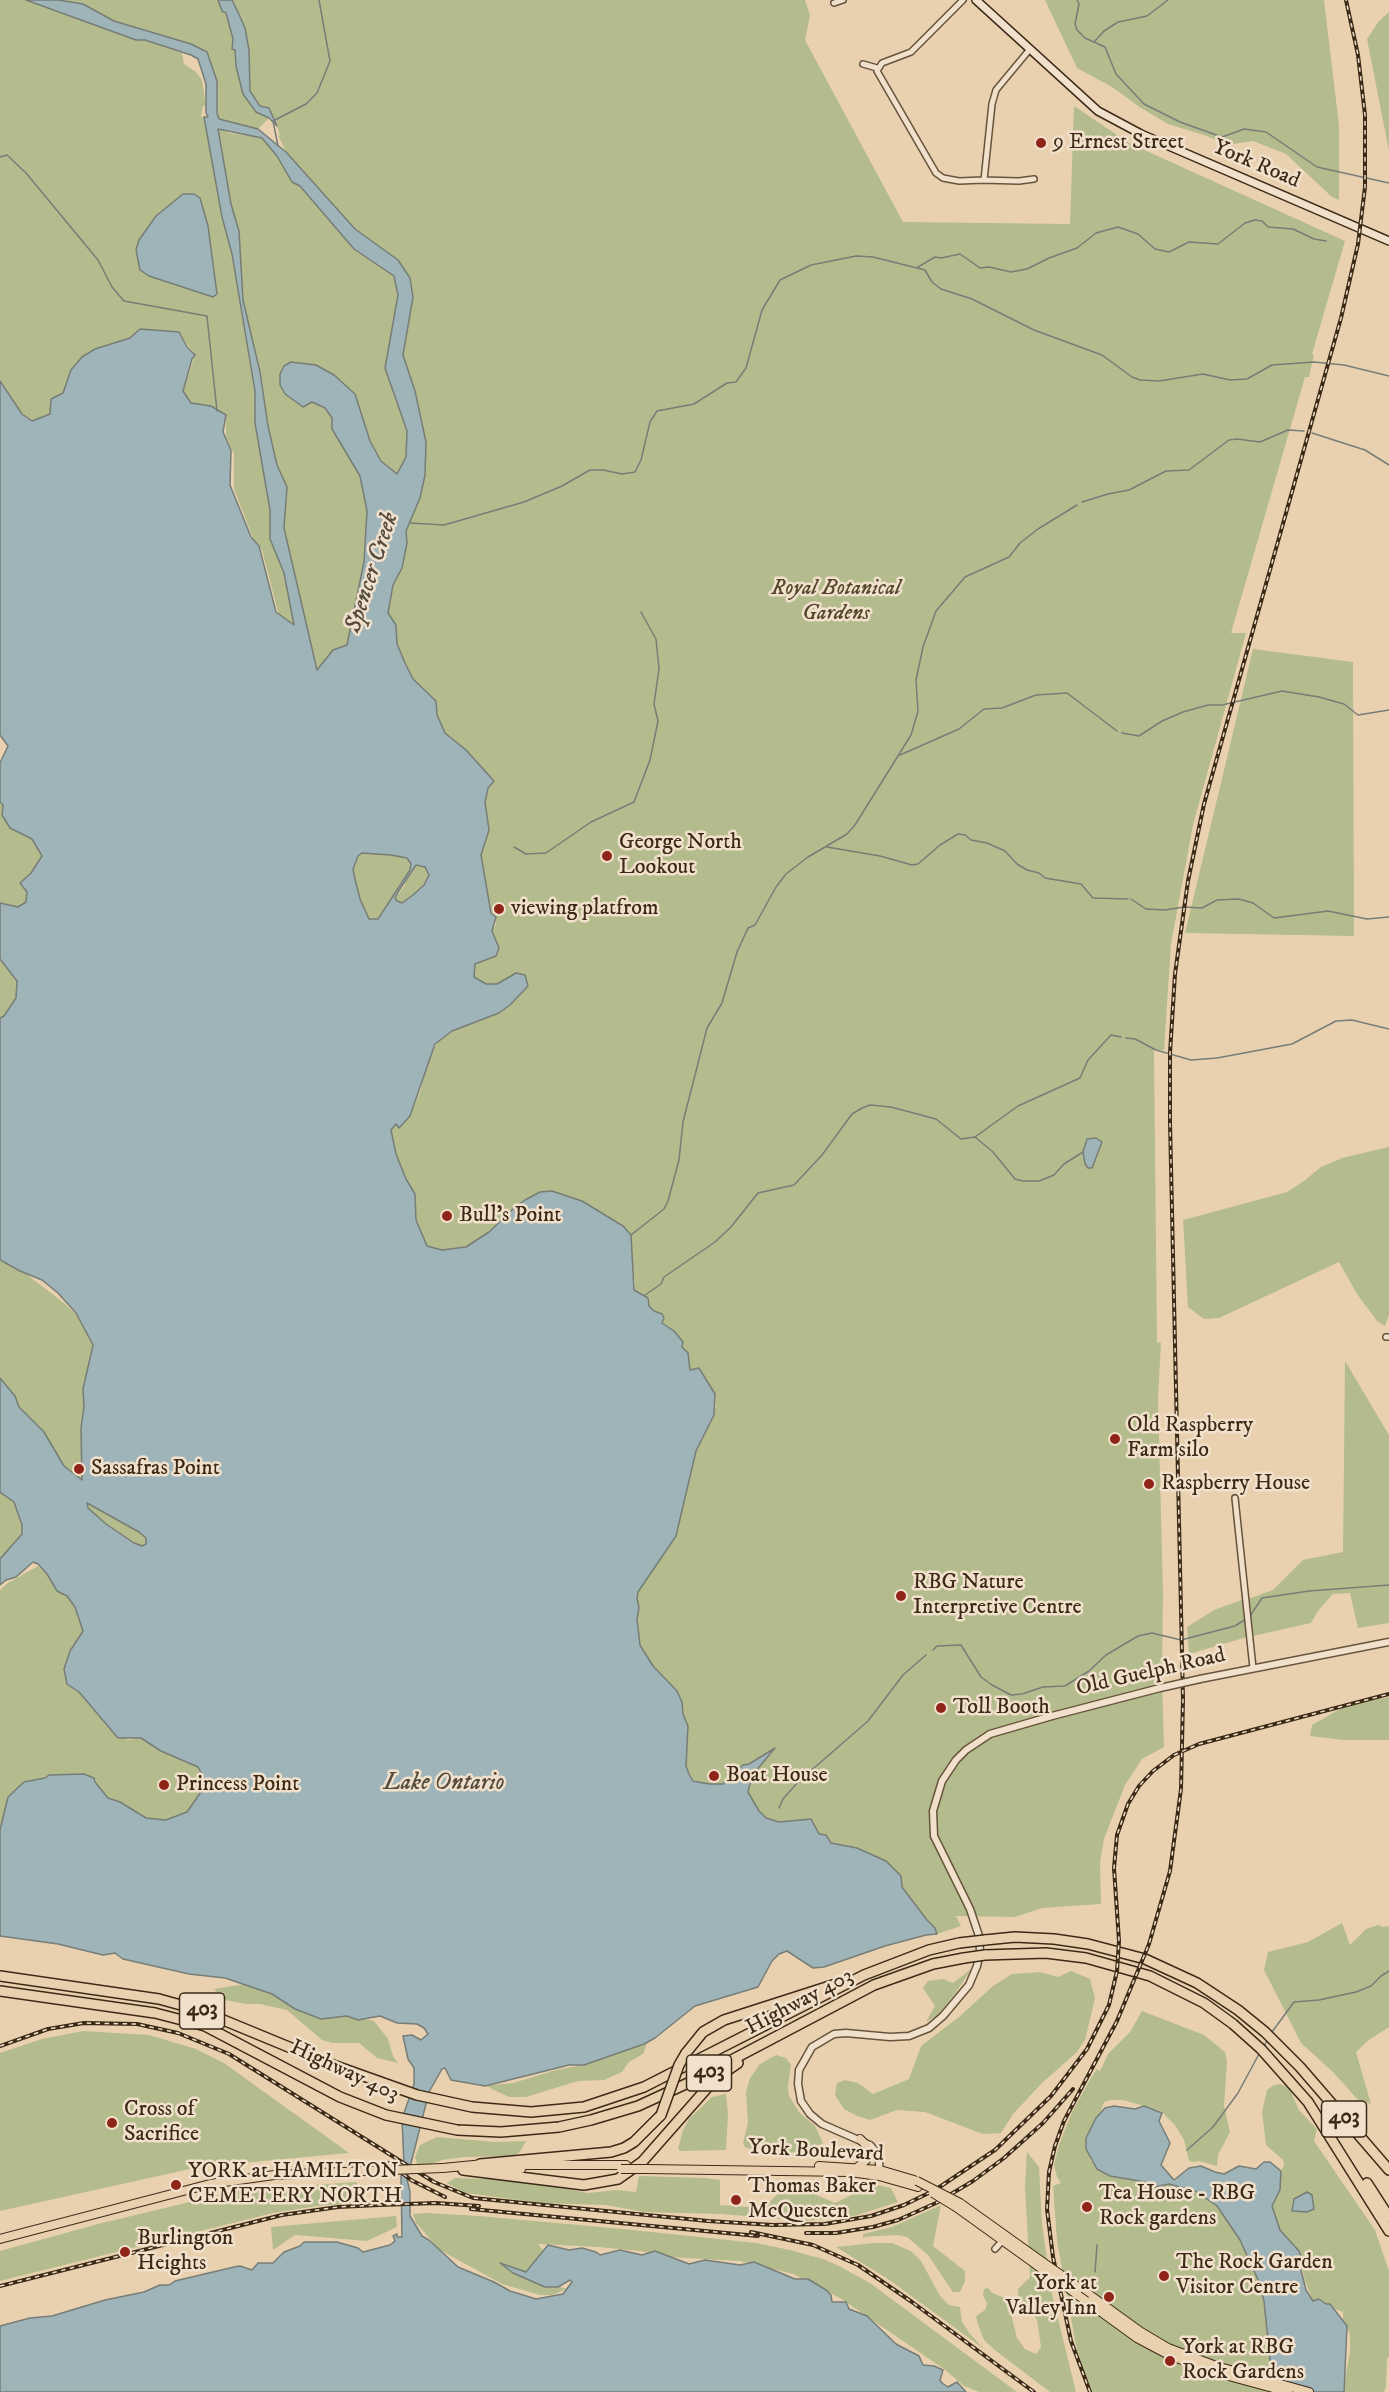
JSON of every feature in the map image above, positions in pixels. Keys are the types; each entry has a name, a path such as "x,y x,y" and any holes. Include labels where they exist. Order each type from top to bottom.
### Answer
{"highway":[{"name":"Highway 403","path":"0,1976 159,1999 199,2010 279,2044 393,2087 444,2102 500,2111 531,2112 584,2107 644,2087 864,1975 929,1950 1015,1937 1054,1939 1115,1950 1145,1959 1197,1983 1238,2010 1265,2032 1300,2067 1389,2170"},
{"name":"Highway 403","path":"0,1991 155,2013 205,2026 340,2097 386,2115 438,2127 481,2132 559,2127 614,2114 688,2083 874,1985 905,1972 933,1964 985,1955 1047,1953 1086,1958 1150,1976 1204,2003 1233,2024 1261,2049 1292,2082 1318,2116 1389,2231"},
{"path":"480,2164 610,2152 624,2148 634,2142 661,2115 679,2065 703,2032 724,2020 864,1975"},
{"path":"463,2170 584,2185 618,2179 642,2162 715,2079 814,2018"},
{"path":"1300,2067 1389,2161"},
{"path":"1318,2116 1335,2134 1389,2217"}],"main road":[{"name":"York Road","path":"976,0 1098,111 1141,134 1389,241"},
{"path":"858,2167 867,2160 869,2155 866,2145 860,2139"},
{"name":"York Boulevard","path":"0,2239 210,2184 274,2175 443,2168 480,2164 624,2167"},
{"name":"York Boulevard","path":"648,2167 879,2173"},
{"name":"York Boulevard","path":"443,2168 463,2170 858,2167 918,2184 958,2205 1155,2341 1200,2361 1288,2392"},
{"name":"York Boulevard","path":"1041,2264 1086,2301 1147,2345 1188,2363 1309,2392"}],"street":[{"path":"834,3 843,0"},
{"path":"877,68 882,63 911,52 963,0"},
{"path":"877,68 878,75 936,173 951,180 984,180 992,104 996,90 1030,49"},
{"path":"863,64 877,68"},
{"path":"970,180 1034,179"},
{"path":"1235,1498 1253,1668"},
{"name":"Old Guelph Road","path":"879,2173 880,2160 875,2149 860,2139 822,2124 810,2114 801,2101 798,2084 799,2070 812,2047 834,2034 846,2032 891,2037 909,2036 929,2028 943,2016 969,1984 977,1966 980,1951 979,1936 970,1909 938,1848 932,1823 937,1794 949,1769 966,1750 990,1734 1160,1688 1389,1642"},
{"path":"995,2249 1004,2238"}],"green space":[{"path":"0,0 26,0 136,40 145,40 182,53 184,64 196,72 202,80 206,106 203,106 201,116 204,117 222,217 232,254 255,391 255,423 309,679 279,616 262,550 254,541 234,489 234,454 226,436 226,416 211,406 191,403 183,391 195,355 181,336 53,418 36,425 22,414 0,381"},
{"path":"58,0 218,0 222,11 226,13 233,39 232,49 235,50 236,66 243,94 256,112 269,118 258,129 219,119 217,81 207,52 198,47 114,21 83,4"},
{"name":"Royal Botanical Gardens","path":"232,0 805,0 810,15 805,40 903,222 1070,224 1074,106 1129,143 1345,241 1312,354 1314,355 1309,377 1305,377 1231,633 1246,633 1193,825 1171,944 1164,1050 1154,1050 1157,1342 1161,1343 1158,1397 1164,1747 1142,1759 1125,1785 1104,1839 1100,1862 1101,1904 1042,1908 1015,1917 956,1916 961,1926 937,1934 935,1928 902,1887 901,1876 886,1861 857,1848 831,1843 826,1836 819,1834 811,1819 779,1822 766,1818 759,1811 748,1792 749,1787 755,1772 773,1749 749,1764 743,1765 723,1784 709,1784 693,1780 686,1766 688,1726 683,1714 682,1702 677,1691 653,1666 640,1645 637,1598 638,1592 676,1536 696,1451 716,1407 715,1394 704,1375 690,1370 688,1353 684,1352 654,1311 634,1290 635,1282 623,1226 582,1201 507,1226 466,1247 442,1250 427,1246 416,1220 415,1194 396,1154 391,1130 396,1124 399,1127 410,1116 420,1092 429,1058 474,977 475,964 496,924 496,917 492,913 485,885 481,855 489,830 485,802 488,788 494,781 466,750 445,733 437,715 436,701 413,679 405,663 397,644 396,625 388,613 393,585 402,568 407,543 406,531 420,498 415,391 403,355 413,297 371,241 355,229 286,152 278,135 280,136 277,126 250,91 237,10"},
{"path":"1045,0 1324,0 1339,125 1339,200 1332,197 1286,154 1253,141 1226,145 1207,136 1168,124 1112,87 1077,68"},
{"path":"1389,12 1389,151 1367,39 1379,21"},
{"path":"218,128 229,133 262,138 277,156 292,182 300,186 379,266 394,276 398,295 385,368 407,431 406,457 397,474 381,461 370,440 355,393 285,394 303,406 312,402 326,408 332,418 332,429 360,476 367,511 364,562 347,646 333,650 317,671 284,528 287,487 277,465 268,426 260,372 243,300 239,231 231,204"},
{"path":"1253,649 1353,662 1354,936 1185,933"},
{"path":"0,790 38,844 46,860 21,911 0,907"},
{"path":"362,853 407,858 411,864 410,870 377,919 369,919 360,899 354,875 353,869 358,856"},
{"path":"416,865 425,867 429,875 424,885 402,903 396,902 395,898"},
{"path":"0,941 20,985 19,1001 0,1022"},
{"path":"1389,1147 1389,1315 1385,1326 1377,1321 1357,1294 1339,1262 1219,1318 1204,1319 1188,1307 1183,1220 1287,1192 1321,1167 1342,1158"},
{"path":"0,1254 64,1303 82,1320 92,1341 87,1471 80,1487 27,1426 15,1400 0,1377"},
{"path":"1345,1361 1389,1435 1389,1623 1358,1628 1350,1593 1333,1594 1311,1623 1253,1636 1248,1599 1273,1590 1303,1560 1343,1552"},
{"path":"0,1474 16,1505 25,1530 0,1564"},
{"path":"87,1502 139,1532 146,1538 146,1544 142,1546 134,1543 106,1524 88,1508"},
{"path":"38,1566 81,1607 115,1731 128,1740 141,1738 161,1751 198,1767 204,1778 203,1789 187,1812 166,1820 146,1818 120,1802 108,1798 95,1782 84,1774 49,1775 45,1778 24,1782 8,1797 0,1830 0,1590"},
{"path":"1242,1600 1247,1637 1189,1654 1187,1627 1214,1610"},
{"path":"1389,1697 1389,1740 1343,1740 1310,1736 1312,1725 1345,1706"},
{"path":"1342,1923 1350,1945 1366,1929 1378,1925 1389,1926 1389,2027 1356,2052 1371,2104 1358,2100 1333,2072 1301,2043 1264,1970 1268,1952 1308,1942"},
{"path":"970,1970 938,2015 926,2022 935,2006 923,1988 928,1981 943,1979 953,1983"},
{"path":"1071,1971 1090,1979 1095,1998 1085,2040 1076,2053 1042,2083 1013,2114 1001,2133 983,2134 925,2112 897,2110 870,2120 844,2109 835,2095 837,2083 845,2080 858,2083 873,2094 909,2079 921,2046 959,2017 993,1986 1012,1974 1040,1972 1058,1977"},
{"path":"245,1984 335,2013 374,2021 388,2039 393,2056 398,2063 377,2058 359,2043 332,2043 322,2040 287,2010 225,2000 214,1989"},
{"path":"1142,2011 1204,2035 1225,2052 1227,2062 1224,2105 1230,2132 1218,2155 1217,2166 1189,2161 1184,2140 1175,2125 1161,2111 1123,2100 1111,2100 1104,2102 1090,2160 1105,2171 1157,2186 1169,2184 1195,2191 1217,2206 1251,2253 1264,2301 1270,2360 1269,2392 1091,2392 1077,2351 1057,2241 1053,2186 1061,2183 1054,2165 1072,2112 1091,2078 1097,2069 1100,2071 1108,2054 1130,2032"},
{"path":"83,2031 149,2035 196,2049 224,2063 349,2153 199,2167 0,2211 0,2053 42,2039"},
{"path":"649,2039 643,2054 629,2062 622,2072 604,2080 578,2081 526,2097 509,2097 482,2082 493,2085 513,2083 556,2070 583,2065"},
{"path":"776,2055 786,2058 791,2065 789,2096 799,2112 815,2126 823,2143 809,2150 777,2155 764,2154 745,2147 743,2143 748,2122 746,2092 750,2078 760,2064"},
{"path":"1280,2084 1287,2087 1299,2110 1317,2129 1314,2141 1375,2230 1389,2271 1389,2357 1384,2392 1343,2392 1350,2351 1350,2334 1343,2320 1343,2312 1313,2301 1305,2281 1299,2251 1280,2230 1272,2206 1278,2174 1284,2166 1283,2160 1266,2145 1262,2112 1267,2090"},
{"path":"726,2094 728,2114 726,2150 680,2151 678,2149 683,2130 689,2119 712,2097"},
{"path":"437,2137 496,2142 526,2141 520,2152 514,2156 442,2160 422,2168 417,2164 415,2157 420,2145"},
{"path":"1027,2152 1039,2167 1042,2224 1052,2294 1076,2392 1050,2392 996,2351 984,2340 976,2316 985,2310 987,2304 983,2295 984,2289 988,2288 992,2293 1005,2298 1008,2302 1017,2338 1025,2349 1036,2354 1041,2347 1037,2320 1018,2295 1018,2289 1030,2277 1025,2186"},
{"path":"639,2176 720,2180 720,2205 763,2208 780,2192 798,2187 835,2203 854,2194 869,2183 891,2188 898,2202 854,2216 805,2221 722,2214 645,2212 605,2205 542,2203 465,2193 447,2183 455,2178 497,2179 534,2182 588,2193 617,2190 636,2192"},
{"path":"357,2182 357,2203 273,2213 0,2281 0,2251 98,2224 240,2190"},
{"path":"941,2205 933,2246 965,2271 965,2281 960,2292 953,2292 928,2255 907,2237 896,2235 863,2237 863,2234 892,2227"},
{"path":"426,2213 623,2229 756,2243 823,2259 870,2283 1017,2392 979,2392 964,2386 944,2369 840,2298 793,2274 740,2261 668,2257 640,2251 538,2244 546,2254 538,2280 567,2289 552,2295 540,2295 502,2284 440,2250 416,2223 413,2214"},
{"path":"396,2216 397,2227 367,2241 295,2235 273,2250 271,2227"},
{"path":"892,2243 911,2251 921,2261 940,2296 949,2305 960,2307 962,2322 984,2349 888,2279 836,2247"}],"water":[{"name":"Lake Ontario","path":"26,0 58,0 83,4 114,21 191,44 207,52 217,81 219,119 258,129 286,152 355,229 398,260 410,278 413,297 403,355 415,391 426,442 425,475 420,498 406,531 407,543 402,568 393,585 388,613 396,625 397,644 405,663 413,679 436,701 437,715 445,733 466,750 494,781 488,788 485,802 489,830 481,855 491,913 496,917 492,931 499,948 496,956 475,964 474,977 486,984 497,984 516,973 525,975 528,986 499,1013 452,1031 435,1044 410,1116 399,1128 396,1124 391,1130 396,1154 415,1194 416,1220 427,1246 442,1250 466,1247 489,1232 525,1200 540,1192 552,1191 582,1201 623,1226 631,1235 634,1290 648,1298 649,1306 662,1314 664,1318 662,1323 674,1331 683,1342 682,1347 688,1353 690,1370 699,1368 715,1394 714,1415 696,1451 676,1536 638,1592 637,1598 640,1645 653,1666 677,1691 682,1702 683,1714 688,1726 686,1766 689,1774 693,1781 723,1784 743,1765 749,1764 775,1748 755,1772 749,1787 748,1792 759,1811 766,1818 779,1822 811,1819 819,1834 826,1835 831,1843 857,1848 886,1861 901,1876 902,1887 935,1928 937,1934 885,1946 824,1967 813,1968 787,1951 779,1954 772,1961 758,1987 695,2006 644,2044 584,2065 569,2065 485,2086 451,2080 445,2068 442,2069 429,2092 407,2179 410,2192 410,2216 422,2236 458,2267 510,2291 536,2299 563,2294 572,2282 570,2280 558,2287 545,2287 513,2273 500,2263 526,2272 548,2245 569,2250 582,2248 600,2255 620,2250 642,2255 655,2251 689,2264 705,2260 740,2265 754,2262 795,2279 808,2279 826,2290 831,2295 832,2302 846,2302 849,2309 867,2316 896,2344 919,2356 923,2365 943,2370 940,2380 942,2383 948,2387 957,2382 966,2392 0,2392 0,2326 30,2318 52,2316 105,2300 144,2292 160,2285 169,2285 175,2281 234,2267 240,2266 252,2270 258,2263 273,2263 284,2252 304,2242 337,2242 358,2248 363,2252 390,2245 395,2241 393,2236 397,2234 397,2237 402,2237 401,2176 404,2166 402,2119 414,2084 414,2068 408,2059 403,2036 412,2035 421,2040 428,2034 417,2024 397,2023 380,2016 358,2020 347,2016 321,2019 295,2009 272,1994 225,1978 189,1974 123,1959 115,1953 103,1955 58,1944 0,1936 0,1830 8,1797 24,1782 45,1778 49,1775 84,1774 94,1778 108,1798 120,1802 146,1818 166,1820 187,1812 203,1789 204,1778 198,1767 161,1751 141,1738 118,1738 79,1692 67,1684 64,1669 70,1651 83,1631 75,1607 67,1596 57,1591 38,1564 33,1562 16,1577 0,1585 0,1559 22,1534 22,1525 14,1502 0,1492 0,1378 15,1396 19,1407 44,1432 64,1466 82,1480 83,1389 93,1345 76,1313 58,1293 42,1280 0,1260 0,1018 4,1016 16,998 17,981 0,959 0,903 18,907 26,902 27,892 20,883 31,873 42,856 32,839 10,828 2,815 3,805 0,802 0,763 8,746 0,735 0,381 22,414 32,421 50,414 51,399 63,393 71,370 82,357 95,349 130,338 140,329 179,332 187,347 195,355 183,391 191,403 211,406 226,415 223,432 231,450 230,485 251,537 259,546 276,612 294,625 284,573 270,539 270,510 255,423 255,391 232,254 222,217 204,117 208,117 206,84 198,59 145,40 136,40","holes":["218,129 262,138 277,156 292,182 300,186 354,249 394,276 398,295 385,368 407,431 406,457 397,474 381,461 370,441 355,394 334,375 316,365 291,362 284,366 280,374 280,385 285,394 303,407 312,402 325,408 332,418 332,429 360,476 367,511 364,562 347,645 333,650 317,670 284,528 287,487 277,465 268,426 260,372 243,300 239,231 231,204","362,853 391,855 407,858 411,864 410,870 378,919 369,919 360,899 353,869 358,856","416,865 425,867 429,875 424,885 402,903 395,898","87,1503 139,1532 146,1538 146,1544 142,1546 134,1543 106,1524 88,1508"]},
{"path":"218,0 232,0 237,10 245,28 249,50 250,91 260,106 269,108 277,126 269,118 256,112 243,94 236,66 235,50 232,49 233,39 226,13 222,11"},
{"path":"183,194 194,194 200,198 208,226 217,294 213,297 149,276 140,270 136,250 139,240 156,216"},
{"path":"1096,1138 1102,1142 1092,1168 1088,1168 1083,1152 1087,1139"},
{"path":"1114,2106 1135,2109 1144,2106 1162,2113 1159,2121 1170,2143 1161,2165 1174,2180 1189,2168 1201,2166 1224,2174 1239,2166 1256,2169 1264,2162 1270,2162 1281,2171 1280,2190 1272,2206 1280,2230 1299,2251 1306,2290 1313,2301 1319,2299 1330,2304 1347,2326 1344,2392 1269,2392 1270,2360 1264,2301 1259,2282 1240,2240 1217,2206 1195,2191 1169,2184 1150,2188 1145,2182 1110,2176 1097,2169 1086,2149 1086,2138 1096,2118 1105,2108"},
{"path":"1307,2192 1312,2195 1314,2209 1307,2212 1292,2211 1294,2199"}],"waterway":[{"path":"278,146 273,121 306,104 317,93 330,61 319,0"},
{"path":"1077,0 1079,4 1075,24 1077,30 1085,38 1105,47 1116,74 1144,104 1180,122 1222,137 1244,129 1266,132 1317,167 1389,183"},
{"path":"1094,42 1104,31 1118,22 1147,16 1168,0"},
{"path":"0,157 7,155 26,173 98,260 112,287 124,301 207,316 217,411"},
{"path":"918,267 935,257 960,254 980,268 989,267 1011,272 1027,269 1077,248 1096,233 1118,227 1138,234 1155,249 1169,252 1189,242 1218,244 1245,223 1255,220 1262,221 1268,227 1293,229 1314,239 1326,241"},
{"name":"Spencer Creek","path":"410,523 444,525 524,502 562,486 590,470 622,474 635,472 641,460 650,422 657,411 694,404 727,383 736,382 746,368 762,310 780,280 811,265 856,256 873,257 925,270 932,282 941,289 972,299 1034,330 1102,355 1132,377 1140,380 1159,381 1203,374 1230,380 1247,379 1272,365 1314,362 1344,365 1389,376"},
{"path":"1082,502 1129,490 1166,471 1189,470 1229,440 1260,442 1288,430 1304,431"},
{"path":"1312,433 1365,450 1389,465"},
{"path":"631,1235 664,1209 668,1201 679,1160 683,1122 707,1028 722,1003 737,952 748,928 755,925 786,874 808,857 847,834 855,825 911,735 918,711 916,680 923,647 936,611 965,577 1009,557 1020,543 1038,529 1077,505"},
{"path":"514,847 526,854 546,853 591,822 634,802 650,760 658,721 654,704 659,669 656,639 641,612"},
{"path":"1122,733 1139,736 1162,721 1183,712 1282,691 1344,704 1358,715 1389,710"},
{"path":"900,755 959,729 984,709 1002,708 1036,695 1067,693 1117,731"},
{"path":"827,847 880,856 912,865 918,864 940,845 958,834 965,835 971,840 987,843 1005,851 1017,864 1045,878 1081,884 1093,898 1128,899"},
{"path":"1131,899 1146,909 1165,910 1184,907 1202,908 1217,900 1239,899 1253,903 1274,918 1328,911 1367,919 1389,917"},
{"path":"1126,1038 1135,1039 1156,1050 1191,1060 1217,1058 1292,1044 1336,1021 1352,1020 1389,1029"},
{"path":"645,1295 661,1284 664,1277 715,1242 731,1227 758,1193 794,1185 822,1155 852,1114 862,1108 870,1105 891,1107 936,1119 961,1139 975,1137 1018,1106 1080,1078 1088,1060 1111,1035 1121,1037"},
{"path":"975,1137 993,1152 1015,1179 1023,1181 1039,1181 1054,1175 1064,1164 1083,1152"},
{"path":"1250,1616 1262,1598 1309,1591 1389,1585"},
{"path":"933,1650 937,1646 961,1645 981,1677 1011,1695 1022,1694 1043,1687 1065,1686 1089,1671 1106,1655 1138,1636 1152,1633 1181,1640 1235,1626 1246,1619"},
{"path":"779,1808 783,1799 799,1781 868,1721 903,1675 926,1655"},
{"path":"1272,2032 1294,2002 1319,2000 1356,1992 1371,1986 1389,1971"},
{"path":"1263,2048 1268,2039"},
{"path":"1187,2150 1213,2127 1238,2093 1259,2054"},
{"path":"1095,2272 1097,2245"}],"railway":[{"path":"1090,2392 1071,2341 1053,2257 1047,2209 1049,2172 1064,2121 1117,2021 1149,1944 1170,1871 1181,1789 1183,1699 1170,1122 1170,1053 1175,974 1188,881 1204,804 1341,318 1358,244 1365,187 1365,115 1358,55 1346,0"},
{"path":"0,2046 48,2029 84,2023 137,2024 178,2033 229,2054 434,2182 473,2198 708,2221 773,2225 825,2224 871,2216 904,2205 935,2190 995,2150 1051,2096 1087,2049 1109,2005 1117,1971 1119,1941 1114,1868 1117,1835 1128,1804 1139,1786 1153,1771 1174,1755 1199,1744 1389,1694"},
{"path":"806,2233 836,2233 873,2227 898,2220 936,2203 973,2181 1004,2158 1043,2123 1073,2089"},
{"path":"389,2163 411,2180 445,2197"},
{"path":"0,2286 282,2215 338,2207 379,2205 436,2203 479,2206"},
{"path":"471,2209 758,2236"},
{"path":"751,2232 813,2245 858,2265 1034,2392"}],"place":[{"name":"9 Ernest Street","path":"1041,143"},
{"name":"George North Lookout","path":"607,856"},
{"name":"viewing platfrom","path":"499,909"},
{"name":"Bull's Point","path":"447,1216"},
{"name":"Old Raspberry Farm silo","path":"1115,1439"},
{"name":"Sassafras Point","path":"79,1469"},
{"name":"Raspberry House","path":"1149,1484"},
{"name":"RBG Nature Interpretive Centre","path":"901,1596"},
{"name":"Toll Booth","path":"941,1708"},
{"name":"Boat House","path":"714,1776"},
{"name":"Princess Point","path":"164,1785"},
{"name":"Cross of Sacrifice","path":"112,2123"},
{"name":"YORK at HAMILTON CEMETERY NORTH","path":"176,2185"},
{"name":"Thomas Baker McQuesten","path":"736,2200"},
{"name":"Tea House - RBG Rock gardens","path":"1087,2207"},
{"name":"Burlington Heights","path":"125,2252"},
{"name":"The Rock Garden Visitor Centre","path":"1164,2276"},
{"name":"York at Valley Inn","path":"1109,2297"},
{"name":"York at RBG Rock Gardens","path":"1170,2361"}]}
